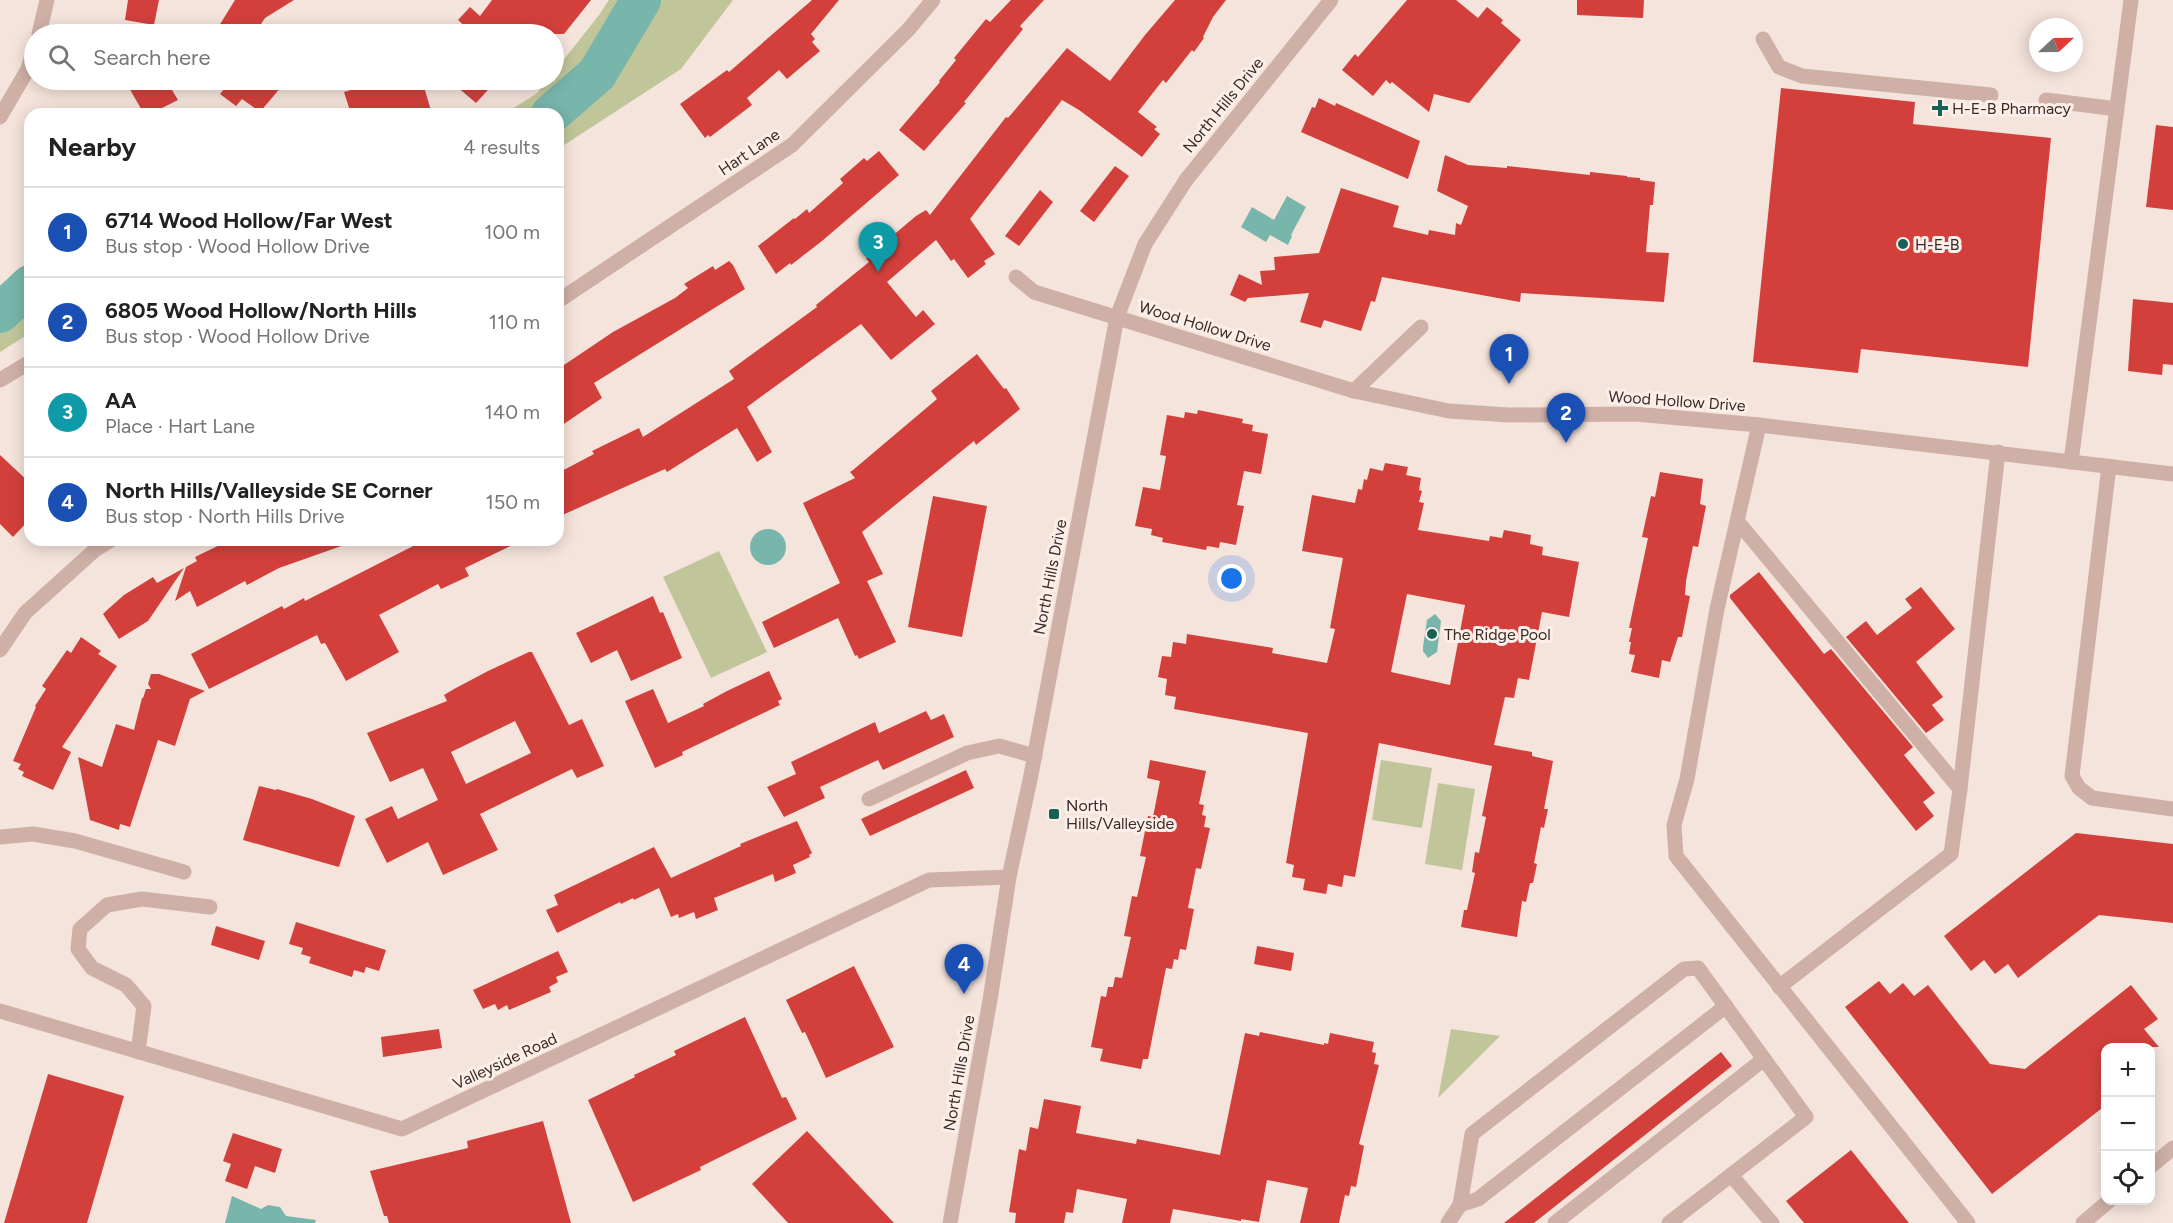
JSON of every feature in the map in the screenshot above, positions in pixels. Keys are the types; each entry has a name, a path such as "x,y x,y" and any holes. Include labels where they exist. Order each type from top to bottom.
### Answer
{"street":[{"path":"41,24 47,0"},
{"name":"Hart Lane","path":"564,297 792,145 908,30 933,0"},
{"name":"North Hills Drive","path":"950,1223 990,1000 1009,877 1035,756 1117,317 1145,244 1186,180 1331,0"},
{"path":"2071,462 2131,0"},
{"path":"1763,39 1779,67 1802,76 1991,95"},
{"path":"0,117 24,76"},
{"path":"2046,100 2117,109"},
{"name":"Wood Hollow Drive","path":"1016,277 1034,292 1354,391 1449,411 1509,415 1635,414 1760,425 2173,474"},
{"path":"1354,391 1421,327"},
{"path":"0,380 24,366"},
{"path":"1760,425 1718,609 1687,779 1674,825 1676,856 1968,1223"},
{"path":"1779,987 1951,854 1998,452"},
{"path":"2109,466 2072,776 2079,788 2092,798 2173,809"},
{"path":"1738,522 1960,789"},
{"path":"0,650 25,613 101,546"},
{"path":"869,798 967,753 999,746 1035,756"},
{"path":"0,837 33,834 75,841 184,872"},
{"name":"Valleyside Road","path":"0,1011 402,1129 929,880 1009,877"},
{"path":"138,1052 144,1006 126,985 92,968 78,949 80,929 107,904 142,899 210,907"},
{"path":"1448,1223 1460,1205 1472,1134 1684,969 1698,968 1806,1116 1669,1223"},
{"path":"1460,1205 1478,1199 1726,1006"},
{"path":"1555,1223 1764,1059"},
{"path":"2155,1164 2173,1148"},
{"path":"1731,1175 1772,1223"},
{"path":"2083,1223 2104,1205"}],"green space":[{"path":"609,0 733,0 681,69 564,145 564,108 514,108 539,90 564,90 564,59"},
{"path":"24,272 24,337 0,352 0,290"},
{"path":"719,551 767,652 711,678 663,577"},
{"path":"1381,760 1432,768 1422,828 1372,820"},
{"path":"1438,783 1475,789 1462,870 1425,864"},
{"path":"1451,1029 1500,1036 1438,1098"}],"water":[{"path":"1287,196 1306,207 1288,245 1270,235 1266,242 1241,227 1252,207 1274,220"},
{"path":"768,529 781,534 786,547 781,560 768,565 755,560 750,547 755,534"},
{"name":"The Ridge Pool","path":"1435,614 1441,621 1437,652 1428,658 1423,651 1427,620"},
{"path":"232,1196 261,1209 268,1205 280,1207 286,1216 316,1220 315,1223 225,1223"}],"building":[{"path":"128,0 159,0 154,24 125,20"},
{"path":"235,0 294,0 265,18 261,24 220,24"},
{"path":"492,0 591,0 564,34 564,24 462,24 458,20 470,7 480,16"},
{"path":"812,0 839,0 811,34 815,39 812,42 820,51 787,79 779,70 747,98 752,105 710,137 708,135 705,138 680,104 727,70 729,72"},
{"path":"1011,0 1044,0 1020,26 1023,29 964,102 966,103 924,151 899,130 940,82 956,60 954,58 986,19 990,22"},
{"path":"1175,0 1226,0 1213,17 1204,38 1194,52 1192,50 1166,83 1163,80 1138,112 1157,127 1154,129 1160,134 1142,157 1062,100 970,219 995,254 984,261 986,264 968,278 954,259 951,261 936,240 887,282 916,317 923,310 935,324 891,360 861,324 747,407 772,452 757,462 737,428 667,472 665,469 564,514 564,470 594,454 592,451 639,428 643,437 734,379 729,371 817,307 816,305 869,262 866,258 916,216 926,210 930,215 1006,117 1008,118 1067,48 1110,81"},
{"path":"1407,0 1456,0 1478,18 1487,7 1503,20 1501,23 1521,40 1469,103 1434,94 1429,112 1392,82 1390,84 1386,80 1373,96 1342,70 1355,54 1358,57"},
{"path":"1577,0 1644,0 1643,18 1577,15"},
{"name":"H-E-B","path":"1781,88 1915,102 1913,124 2051,138 2028,367 1861,349 1858,373 1753,362"},
{"path":"130,90 172,90 178,100 162,108 141,108"},
{"path":"223,90 279,90 263,108 254,108 242,99 236,106 220,94"},
{"path":"351,90 425,90 430,108 349,108 344,92"},
{"path":"461,90 488,90 476,103"},
{"path":"1319,98 1335,106 1336,103 1420,141 1408,179 1301,132 1312,107 1315,108"},
{"path":"2156,125 2173,127 2173,210 2146,207"},
{"path":"879,151 899,175 822,241 776,274 758,246 807,209 809,213 843,183 840,179 864,158 867,161"},
{"path":"1445,155 1468,165 1507,168 1507,166 1590,175 1590,172 1655,182 1653,205 1650,205 1646,252 1669,253 1664,302 1521,293 1520,302 1382,277 1375,302 1371,301 1361,331 1324,320 1321,328 1300,322 1309,293 1248,298 1245,302 1230,295 1239,274 1262,285 1260,271 1275,270 1274,257 1319,253 1341,188 1399,206 1393,227 1428,235 1429,230 1455,235 1456,223 1461,225 1468,206 1437,191"},
{"path":"1115,166 1129,176 1094,222 1080,211"},
{"path":"1040,190 1053,202 1019,246 1005,236"},
{"path":"729,261 745,289 594,383 602,398 564,424 564,365 613,332 675,298 688,288 684,284 713,266 715,270"},
{"path":"2133,299 2173,303 2173,365 2163,364 2162,375 2128,371"},
{"path":"977,354 1004,389 1006,388 1020,409 976,445 974,441 862,532 883,574 867,581 896,642 859,659 857,655 855,656 838,618 774,648 762,622 840,583 803,503 855,478 850,472 937,399 931,391"},
{"path":"1198,410 1243,419 1242,423 1253,425 1252,431 1268,434 1261,474 1244,471 1237,505 1244,506 1236,545 1220,542 1219,548 1207,546 1206,550 1162,542 1163,538 1151,535 1152,529 1135,526 1143,487 1160,490 1166,456 1160,455 1167,415 1184,418 1185,412 1197,414"},
{"path":"0,455 24,477 24,525 13,537 0,524"},
{"path":"1385,463 1408,467 1406,475 1421,478 1419,490 1422,491 1419,502 1424,503 1418,530 1489,541 1490,536 1502,538 1504,530 1531,535 1530,544 1543,547 1542,555 1579,562 1569,617 1542,612 1529,680 1518,678 1514,698 1505,697 1494,745 1532,752 1532,756 1553,761 1544,809 1548,809 1544,828 1541,827 1534,863 1537,864 1526,902 1522,901 1517,937 1461,927 1475,873 1472,872 1475,852 1479,853 1486,817 1482,816 1492,766 1379,743 1355,877 1344,875 1342,887 1328,884 1326,894 1303,890 1305,879 1292,877 1294,865 1286,863 1308,733 1174,709 1176,697 1165,695 1167,679 1158,677 1162,656 1171,657 1173,642 1186,644 1187,634 1273,648 1272,653 1327,663 1335,629 1330,628 1343,558 1302,551 1312,495 1355,503 1358,489 1362,490 1364,479 1367,480 1370,468 1383,471","holes":["1407,594 1465,605 1450,685 1391,672"]},
{"path":"1660,472 1703,479 1700,504 1706,506 1698,547 1693,546 1686,581 1685,595 1690,596 1682,637 1678,637 1670,662 1662,660 1659,678 1631,672 1635,655 1629,654 1632,628 1629,628 1648,538 1642,537 1651,496 1655,497"},
{"path":"933,496 987,506 962,637 908,627"},
{"path":"218,546 341,546 279,568 247,585 245,581 197,607 190,591 175,601 186,567 197,561 195,557"},
{"path":"413,546 511,546 465,568 469,576 441,589 438,584 379,615 399,652 346,681 325,643 321,644 317,635 209,689 191,654 282,606 284,609 304,598 305,601"},
{"path":"184,568 148,621 119,639 103,614 124,595 153,577 157,583"},
{"path":"1759,572 1824,654 1831,649 1913,747 1904,755 1935,793 1923,802 1934,816 1916,831 1730,598 1730,595"},
{"path":"1921,587 1955,629 1916,662 1943,697 1932,705 1944,720 1926,733 1846,637 1866,621 1877,635 1912,608 1905,599"},
{"path":"653,596 660,613 663,612 682,658 631,681 617,650 591,663 576,633"},
{"path":"81,637 101,651 98,654 117,666 62,747 71,752 53,790 22,776 24,772 18,769 21,764 13,761 35,706 46,689 42,686 67,650 71,653"},
{"path":"532,652 569,725 582,719 604,766 577,778 572,769 480,814 498,850 443,875 428,842 387,863 365,819 392,806 398,819 438,800 423,768 390,782 367,733 447,701 444,695 488,671","holes":["515,721 531,753 466,784 451,752"]},
{"path":"769,671 782,699 778,701 780,705 682,752 683,755 655,768 625,701 653,689 668,723"},
{"path":"151,674 159,674 205,691 190,699 175,746 158,740 130,827 120,824 119,830 90,820 78,757 102,767 116,724 134,730 142,698 146,689 151,689 148,684"},
{"path":"926,711 931,720 944,714 954,737 883,770 878,760 820,787 825,798 784,817 767,787 796,774 791,762 875,722 879,733"},
{"path":"1150,760 1206,771 1199,804 1204,805 1202,815 1206,816 1204,827 1210,828 1201,869 1196,868 1188,908 1194,909 1186,950 1180,949 1178,960 1174,959 1172,969 1166,968 1148,1059 1143,1059 1141,1069 1100,1061 1103,1049 1091,1047 1101,996 1106,997 1108,987 1113,987 1115,977 1122,978 1131,937 1124,936 1132,896 1137,897 1146,857 1140,856 1148,816 1153,817 1160,781 1147,778"},
{"path":"966,770 974,788 870,836 861,819"},
{"path":"259,786 312,799 355,816 339,867 243,840"},
{"path":"797,821 812,853 810,857 793,865 796,873 775,882 773,874 714,898 718,910 696,919 694,912 679,918 678,914 671,917 659,888 634,900 633,898 621,904 620,902 557,933 546,910 558,905 554,895 654,847 671,878 741,846 740,844"},
{"path":"2076,833 2173,844 2173,923 2099,915 2018,978 2008,964 1995,974 1984,960 1971,971 1944,936"},
{"path":"296,922 386,950 379,971 366,967 364,973 354,970 352,977 309,963 311,957 301,954 303,948 289,944"},
{"path":"216,926 265,941 259,960 211,945"},
{"path":"1257,946 1294,953 1291,971 1254,964"},
{"path":"558,951 568,972 556,977 558,982 549,987 551,992 509,1010 507,1005 498,1010 495,1004 483,1009 473,990"},
{"path":"854,966 894,1047 826,1078 805,1032 802,1033 786,1000"},
{"path":"1879,981 1890,994 1903,983 1914,996 1928,985 1990,1064 2025,1069 2131,985 2158,1019 2144,1029 2159,1047 2155,1047 2155,1043 2101,1043 2101,1109 1992,1194 1845,1007"},
{"path":"745,1017 782,1098 786,1097 797,1119 700,1167 701,1170 633,1202 588,1100 676,1055 674,1051"},
{"path":"439,1029 442,1048 383,1057 381,1037"},
{"path":"1260,1032 1324,1045 1324,1043 1328,1044 1330,1033 1374,1042 1372,1052 1376,1053 1374,1064 1379,1065 1359,1144 1364,1146 1356,1187 1351,1186 1349,1196 1345,1195 1339,1223 1300,1223 1308,1188 1267,1180 1259,1222 1173,1209 1170,1223 1122,1223 1127,1199 1077,1189 1073,1213 1066,1212 1064,1223 1015,1223 1016,1213 1009,1212 1019,1149 1026,1151 1030,1127 1038,1129 1044,1099 1081,1106 1076,1133 1136,1144 1137,1139 1220,1155 1245,1033 1259,1036"},
{"path":"1721,1052 1732,1066 1534,1223 1504,1223"},
{"path":"48,1074 124,1096 87,1223 4,1223"},
{"path":"543,1121 571,1223 389,1223 387,1216 384,1216 370,1171 468,1148 467,1141"},
{"path":"807,1131 894,1223 788,1223 752,1184"},
{"path":"233,1133 282,1149 275,1173 255,1166 247,1189 225,1181 231,1164 223,1161"},
{"path":"1851,1150 1909,1223 1804,1223 1786,1201"}],"waterway":[{"path":"558,108 597,74 641,0"},
{"path":"0,313 24,291"}],"place":[{"name":"H-E-B Pharmacy","path":"1940,108"},
{"name":"H-E-B","path":"1903,244"},
{"name":"AA","path":"878,272"},
{"name":"6714 Wood Hollow/Far West","path":"1509,384"},
{"name":"6805 Wood Hollow/North Hills","path":"1566,443"},
{"name":"The Ridge Pool","path":"1432,634"},
{"name":"North Hills/Valleyside","path":"1054,814"},
{"name":"North Hills/Valleyside SE Corner","path":"964,994"}]}
